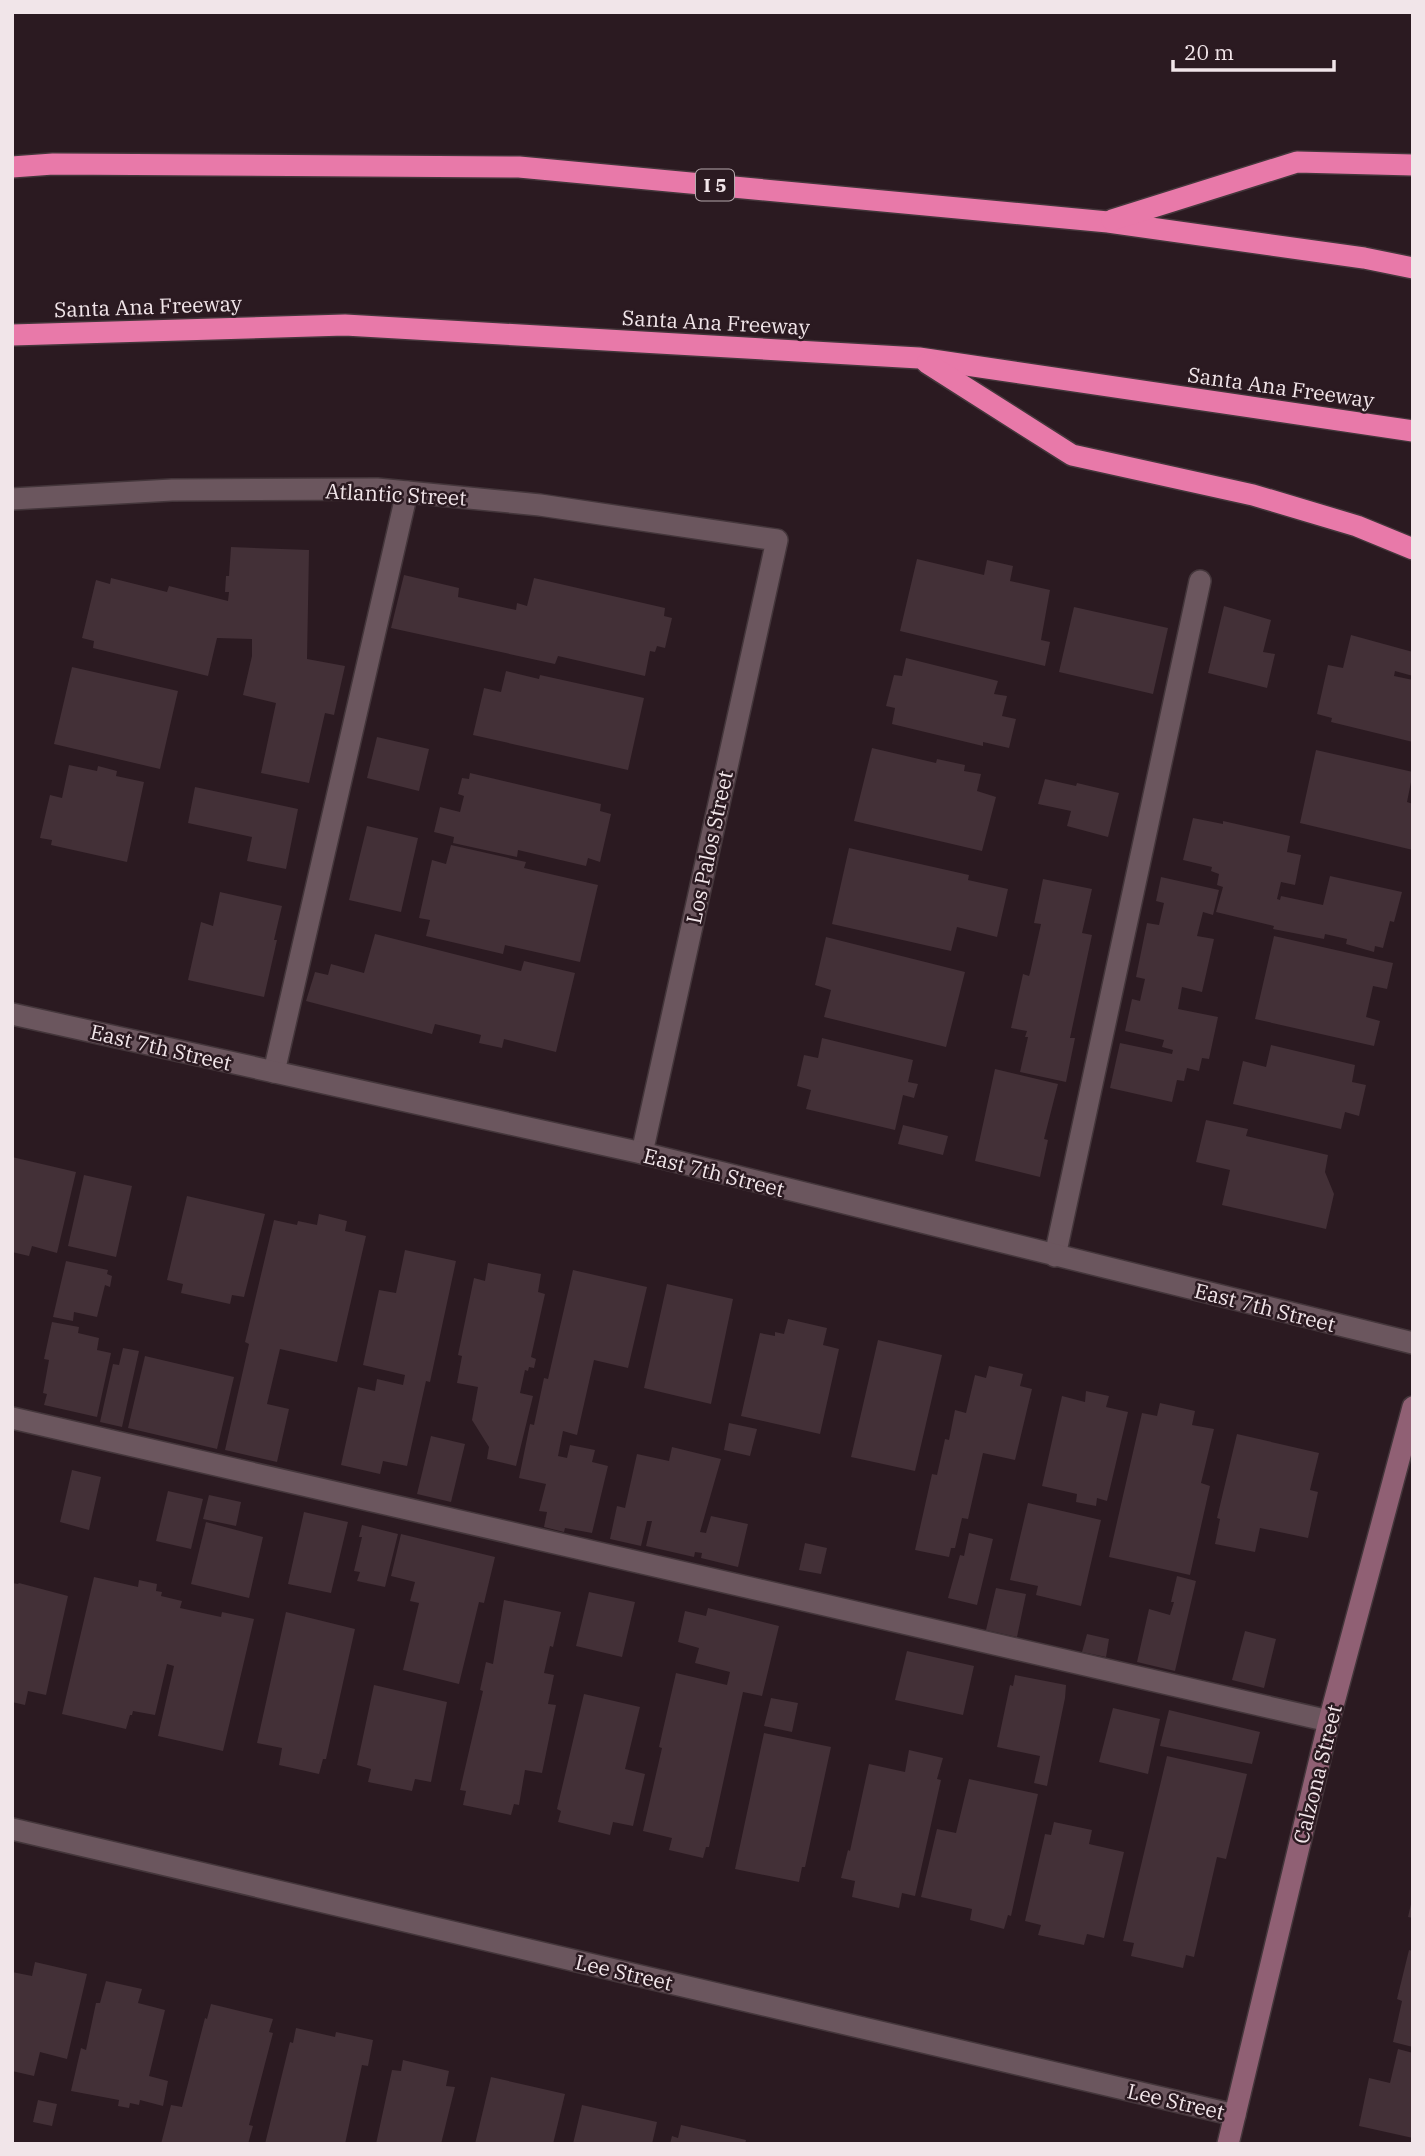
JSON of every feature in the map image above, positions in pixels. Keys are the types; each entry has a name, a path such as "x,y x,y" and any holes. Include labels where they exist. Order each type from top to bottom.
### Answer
{"highway":[{"path":"1108,222 1297,162 1413,165"},
{"name":"I 5","path":"12,167 53,163 519,167 1108,222 1364,258 1413,268"},
{"name":"Santa Ana Freeway","path":"12,335 345,325 919,358 1413,431"},
{"path":"919,358 1072,455 1253,495 1357,526 1413,550"}],"street":[{"name":"Atlantic Street","path":"12,499 172,490 377,489 540,505 777,540"},
{"path":"274,1072 407,492"},
{"name":"Los Palos Street","path":"642,1153 777,540"},
{"path":"1055,1256 1200,581"},
{"name":"East 7th Street","path":"12,1014 642,1153 1413,1343"},
{"name":"Calzona Street","path":"1228,2144 1329,1721 1413,1407"},
{"path":"12,1419 1329,1721"},
{"name":"Lee Street","path":"12,1829 1235,2115"}],"building":[{"path":"231,547 309,550 307,659 345,666 334,715 325,713 309,783 261,773 276,703 243,695 252,656 252,639 217,638 208,676 93,648 94,641 82,638 96,580 110,584 111,578 167,592 169,586 228,601 229,592 225,592"},
{"path":"917,559 984,575 987,560 1013,566 1010,581 1050,590 1041,640 1050,642 1045,666 900,631"},
{"path":"404,575 459,588 458,597 516,610 517,603 527,606 534,578 665,608 664,616 672,618 665,648 657,646 655,652 650,651 645,676 558,656 555,664 391,628"},
{"path":"1224,606 1271,620 1263,652 1275,654 1267,688 1208,673"},
{"path":"1074,607 1168,628 1153,694 1059,672"},
{"path":"1351,635 1413,652 1413,676 1395,671 1394,676 1413,680 1413,742 1331,722 1332,718 1317,714 1328,665 1343,668"},
{"path":"906,658 998,681 994,694 1007,696 1002,716 1016,719 1009,748 983,742 983,746 892,724 895,708 886,706 894,675 902,676"},
{"path":"72,667 178,691 160,769 54,744"},
{"path":"506,671 539,679 540,675 644,698 628,770 473,735 484,688 501,692"},
{"path":"377,737 429,749 419,791 367,778"},
{"path":"872,748 936,763 937,759 965,765 964,771 981,774 977,791 996,797 982,851 854,821"},
{"path":"1316,750 1413,772 1407,802 1413,804 1413,850 1300,823"},
{"path":"69,765 97,771 98,766 117,771 116,776 144,782 127,862 51,845 52,840 40,838 50,795 62,798"},
{"path":"470,773 601,804 600,811 611,814 600,862 588,858 586,866 518,850 517,857 453,843 454,837 434,832 440,807 460,812 464,796 458,794 462,778 469,779"},
{"path":"1045,779 1119,793 1108,837 1067,826 1071,811 1038,804"},
{"path":"195,787 298,809 286,869 247,861 252,837 188,823"},
{"path":"1193,818 1223,824 1223,821 1290,836 1287,852 1301,855 1295,885 1281,882 1277,899 1280,900 1281,896 1323,905 1330,876 1402,892 1383,948 1375,946 1374,952 1346,944 1347,939 1325,934 1324,939 1273,929 1274,926 1216,912 1223,887 1217,885 1219,874 1211,871 1212,867 1183,860"},
{"path":"367,826 418,838 401,912 349,900"},
{"path":"451,845 526,862 524,868 598,885 580,962 505,945 503,954 426,936 430,920 419,918 432,860 446,864"},
{"path":"849,848 969,875 968,880 1008,889 997,937 957,927 951,951 832,924"},
{"path":"1161,877 1219,890 1213,915 1203,912 1197,936 1214,939 1202,992 1182,987 1178,1009 1218,1017 1209,1059 1202,1058 1199,1071 1187,1068 1184,1081 1177,1080 1172,1102 1110,1088 1120,1043 1172,1054 1173,1050 1162,1047 1164,1040 1125,1031 1132,999 1140,1001 1145,979 1136,977 1147,923 1159,925 1164,903 1156,901"},
{"path":"1043,879 1092,889 1082,933 1092,935 1070,1038 1075,1038 1066,1082 1020,1072 1027,1031 1011,1028 1023,974 1029,976 1041,924 1034,923"},
{"path":"220,892 282,906 264,997 188,980 201,922 213,926"},
{"path":"375,934 521,971 524,961 575,973 556,1052 504,1039 502,1048 479,1043 481,1035 435,1024 432,1034 306,1001 315,972 328,975 331,964 364,973"},
{"path":"1274,936 1393,963 1387,989 1373,986 1366,1017 1380,1021 1374,1046 1255,1019"},
{"path":"826,937 965,972 946,1047 824,1017 831,990 815,985"},
{"path":"822,1038 913,1060 908,1082 918,1084 914,1098 903,1095 895,1130 806,1109 811,1090 797,1086 804,1055 818,1058"},
{"path":"1271,1045 1355,1065 1352,1082 1366,1085 1359,1116 1345,1112 1341,1129 1233,1104 1243,1061 1266,1067"},
{"path":"995,1069 1058,1084 1044,1139 1048,1140 1040,1177 975,1161"},
{"path":"1206,1120 1248,1129 1246,1136 1328,1155 1325,1172 1334,1194 1326,1229 1222,1205 1230,1170 1196,1162"},
{"path":"903,1125 948,1136 943,1155 898,1144"},
{"path":"12,1157 76,1172 57,1253 32,1246 29,1256 12,1252"},
{"path":"84,1175 132,1186 116,1257 68,1246"},
{"path":"187,1196 265,1214 244,1297 232,1295 230,1304 181,1293 183,1284 167,1280"},
{"path":"319,1214 347,1221 345,1231 366,1236 337,1362 280,1349 267,1404 289,1409 277,1462 225,1450 249,1344 245,1342 274,1220 297,1225 298,1221 317,1225"},
{"path":"405,1250 456,1261 430,1382 426,1381 407,1466 383,1461 380,1474 341,1465 358,1387 375,1391 377,1379 403,1385 405,1375 363,1365 379,1290 396,1293"},
{"path":"66,1261 108,1270 107,1274 112,1276 110,1287 105,1285 97,1317 74,1312 73,1321 53,1317"},
{"path":"488,1263 541,1274 538,1292 545,1294 531,1357 536,1359 534,1368 525,1370 520,1393 533,1396 516,1466 487,1459 489,1447 472,1420 478,1387 457,1383 462,1356 458,1355 474,1278 485,1281"},
{"path":"573,1270 647,1287 628,1368 594,1360 577,1435 563,1431 558,1456 567,1458 570,1445 595,1450 592,1462 608,1466 592,1533 565,1528 564,1532 544,1527 547,1512 539,1511 546,1484 519,1478 530,1424 534,1425 544,1378 548,1379"},
{"path":"667,1284 733,1299 711,1404 644,1388"},
{"path":"788,1319 827,1328 823,1345 839,1349 820,1434 741,1416 760,1333 775,1336 775,1332 784,1334"},
{"path":"52,1322 79,1327 78,1333 99,1338 97,1350 111,1353 97,1417 44,1405 47,1394 43,1393 49,1360 44,1359"},
{"path":"878,1340 942,1355 915,1471 851,1457"},
{"path":"123,1348 139,1351 122,1427 100,1422 113,1364 119,1365"},
{"path":"145,1356 234,1377 217,1449 128,1428"},
{"path":"989,1366 1023,1374 1020,1386 1032,1389 1015,1460 983,1453 968,1519 962,1518 955,1548 951,1548 949,1557 915,1550 932,1474 937,1475 945,1439 949,1440 955,1410 966,1413 975,1375 986,1378"},
{"path":"1086,1391 1109,1396 1106,1407 1128,1412 1107,1501 1097,1498 1096,1506 1076,1502 1077,1494 1042,1486 1062,1396 1085,1402"},
{"path":"1160,1403 1195,1411 1192,1425 1214,1429 1201,1483 1210,1486 1190,1575 1109,1557 1142,1413 1157,1416"},
{"path":"729,1423 757,1429 750,1456 724,1450"},
{"path":"1237,1434 1319,1453 1310,1490 1318,1492 1308,1538 1260,1528 1255,1552 1215,1544 1220,1519 1217,1518"},
{"path":"431,1436 465,1444 451,1502 417,1494"},
{"path":"672,1447 721,1459 700,1532 706,1533 711,1516 748,1524 738,1567 701,1558 702,1553 695,1552 694,1557 646,1546 652,1521 647,1521 641,1546 610,1539 617,1506 625,1508 637,1454 669,1461"},
{"path":"72,1470 101,1477 89,1530 60,1522"},
{"path":"168,1491 203,1499 191,1549 156,1541"},
{"path":"209,1495 241,1502 236,1526 203,1519"},
{"path":"1028,1503 1101,1520 1081,1606 1036,1595 1038,1586 1010,1580"},
{"path":"304,1512 348,1522 331,1593 288,1584"},
{"path":"206,1522 263,1537 249,1598 191,1584"},
{"path":"362,1525 398,1534 385,1587 357,1581 360,1572 354,1571"},
{"path":"969,1533 993,1539 977,1605 948,1598 960,1555 964,1556"},
{"path":"401,1534 495,1557 484,1603 479,1602 459,1684 403,1670 419,1603 410,1601 415,1582 391,1576"},
{"path":"805,1543 827,1548 821,1574 799,1570"},
{"path":"1177,1576 1196,1581 1175,1671 1137,1662 1149,1609 1170,1615"},
{"path":"94,1577 138,1587 139,1580 157,1584 156,1591 162,1592 161,1596 182,1601 180,1608 221,1617 222,1612 254,1619 223,1751 158,1736 174,1666 167,1664 155,1715 133,1711 126,1729 62,1714"},
{"path":"12,1583 68,1596 46,1695 28,1691 25,1705 12,1702"},
{"path":"996,1588 1026,1594 1017,1637 986,1630"},
{"path":"589,1592 635,1602 622,1657 576,1646"},
{"path":"504,1600 561,1612 544,1673 554,1675 548,1704 556,1705 542,1773 525,1770 519,1805 514,1804 511,1815 463,1805 466,1791 460,1790 483,1691 480,1690 486,1662 493,1664"},
{"path":"708,1608 779,1626 762,1696 743,1692 709,1847 706,1847 703,1858 669,1850 672,1838 643,1831 676,1673 727,1685 730,1672 695,1663 699,1648 678,1642 685,1611 706,1616"},
{"path":"286,1612 355,1629 326,1759 323,1759 319,1774 279,1765 282,1748 257,1743"},
{"path":"1245,1631 1276,1639 1264,1688 1232,1680"},
{"path":"1087,1634 1109,1639 1106,1657 1082,1652"},
{"path":"907,1651 974,1666 963,1715 895,1700"},
{"path":"1015,1675 1066,1685 1047,1786 1034,1783 1040,1756 997,1747 1010,1685 1013,1686"},
{"path":"374,1685 447,1702 431,1782 415,1779 412,1791 368,1782 371,1769 357,1765"},
{"path":"584,1694 640,1707 625,1769 645,1774 633,1826 613,1822 610,1835 558,1822 561,1811 557,1809"},
{"path":"771,1698 798,1703 792,1732 764,1726"},
{"path":"1113,1708 1160,1719 1148,1774 1099,1762"},
{"path":"1169,1710 1260,1732 1252,1764 1160,1746"},
{"path":"764,1733 831,1747 805,1867 802,1867 799,1882 735,1869"},
{"path":"909,1750 943,1758 937,1779 941,1780 915,1896 902,1893 899,1908 852,1897 855,1881 841,1878 848,1850 850,1851 869,1764 905,1772"},
{"path":"1167,1756 1247,1774 1226,1859 1217,1857 1194,1957 1186,1955 1183,1968 1131,1956 1134,1943 1123,1941"},
{"path":"969,1779 1038,1794 1011,1916 1008,1915 1004,1929 970,1920 972,1909 921,1897 937,1829 956,1833"},
{"path":"1054,1822 1092,1830 1089,1844 1124,1852 1104,1938 1087,1934 1084,1945 1038,1935 1041,1925 1025,1921 1045,1834 1051,1835"},
{"path":"1413,1900 1413,1918 1408,1917"},
{"path":"1409,1950 1413,1951 1413,2047 1393,2042 1402,2001 1397,1999"},
{"path":"35,1962 87,1974 67,2059 40,2052 34,2076 12,2071 12,1972 32,1976"},
{"path":"106,1981 142,1989 138,2003 165,2010 149,2076 168,2081 163,2106 140,2100 139,2105 130,2103 129,2108 118,2106 119,2100 71,2091 81,2048 86,2050 96,2003 100,2003"},
{"path":"211,2004 273,2019 269,2032 273,2033 249,2125 253,2126 248,2144 161,2144 171,2105 182,2107"},
{"path":"296,2028 335,2037 336,2032 373,2040 368,2066 362,2065 345,2144 265,2144 290,2042 293,2043"},
{"path":"1398,2049 1413,2053 1413,2138 1359,2126 1369,2078 1390,2083"},
{"path":"403,2060 449,2071 446,2086 455,2087 441,2144 376,2144 392,2070 401,2071"},
{"path":"491,2077 565,2094 553,2144 475,2144"},
{"path":"38,2100 57,2104 52,2126 33,2122"},
{"path":"582,2105 657,2122 652,2144 573,2144"},
{"path":"681,2125 746,2140 745,2144 670,2144 672,2136 678,2138"}]}
